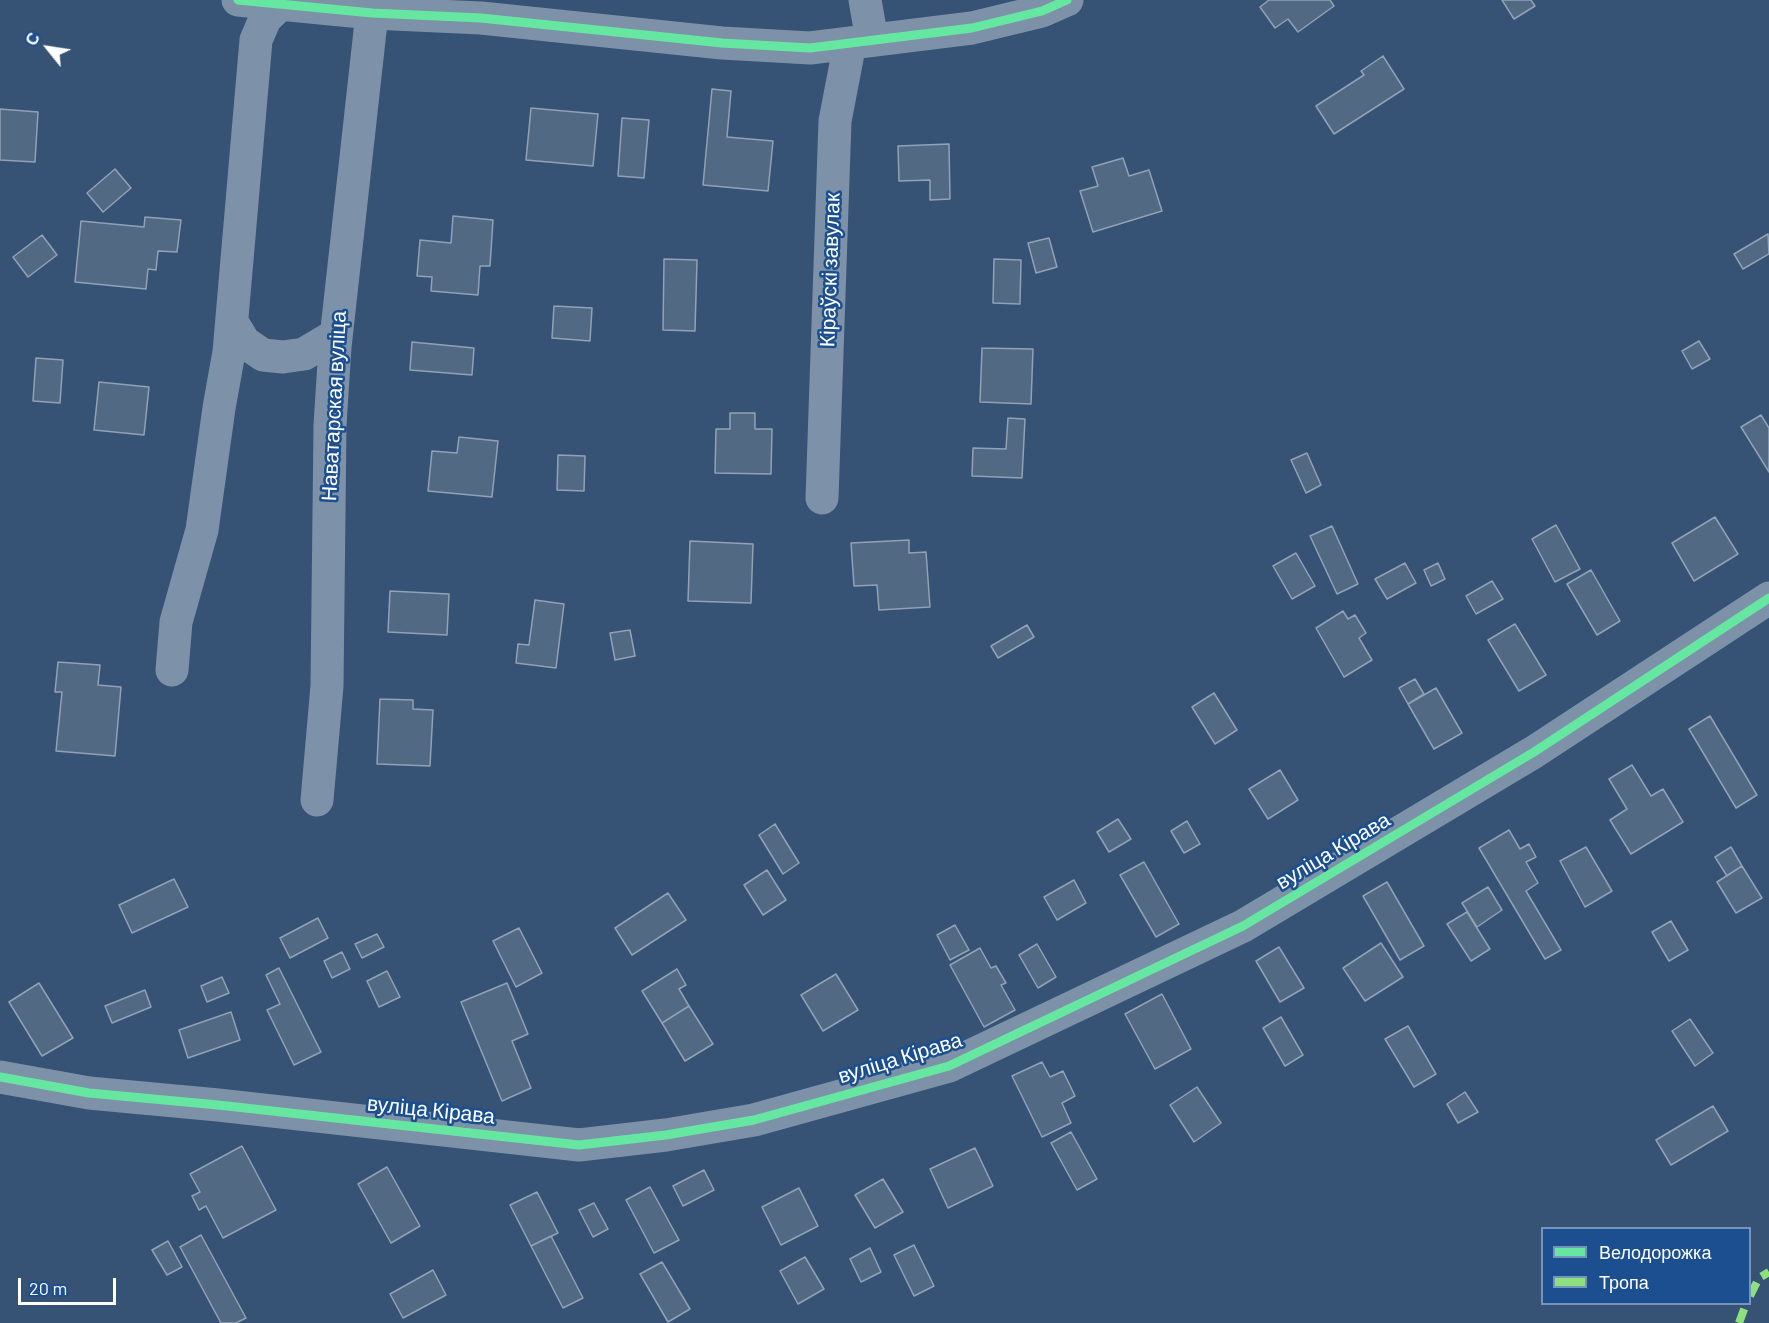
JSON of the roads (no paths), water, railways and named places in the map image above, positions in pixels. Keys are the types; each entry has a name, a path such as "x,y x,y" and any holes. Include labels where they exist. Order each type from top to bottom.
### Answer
{"street":[{"path":"238,0 282,2 372,13 481,18 722,43 810,48 972,28 1042,11 1067,0"},
{"path":"861,42 865,0"},
{"path":"172,670 176,622 202,530 229,352 256,40 265,19 282,2"},
{"name":"Наватарская вуліца","path":"317,800 327,686 330,425 336,335 372,13"},
{"name":"Кіраўскі завулак","path":"822,498 835,121 861,42"},
{"path":"232,322 244,342 263,355 283,357 304,354 336,335"},
{"name":"вуліца Кірава","path":"0,1077 89,1093 579,1145 666,1135 754,1120 949,1066 1243,926 1534,752 1769,598"}]}
